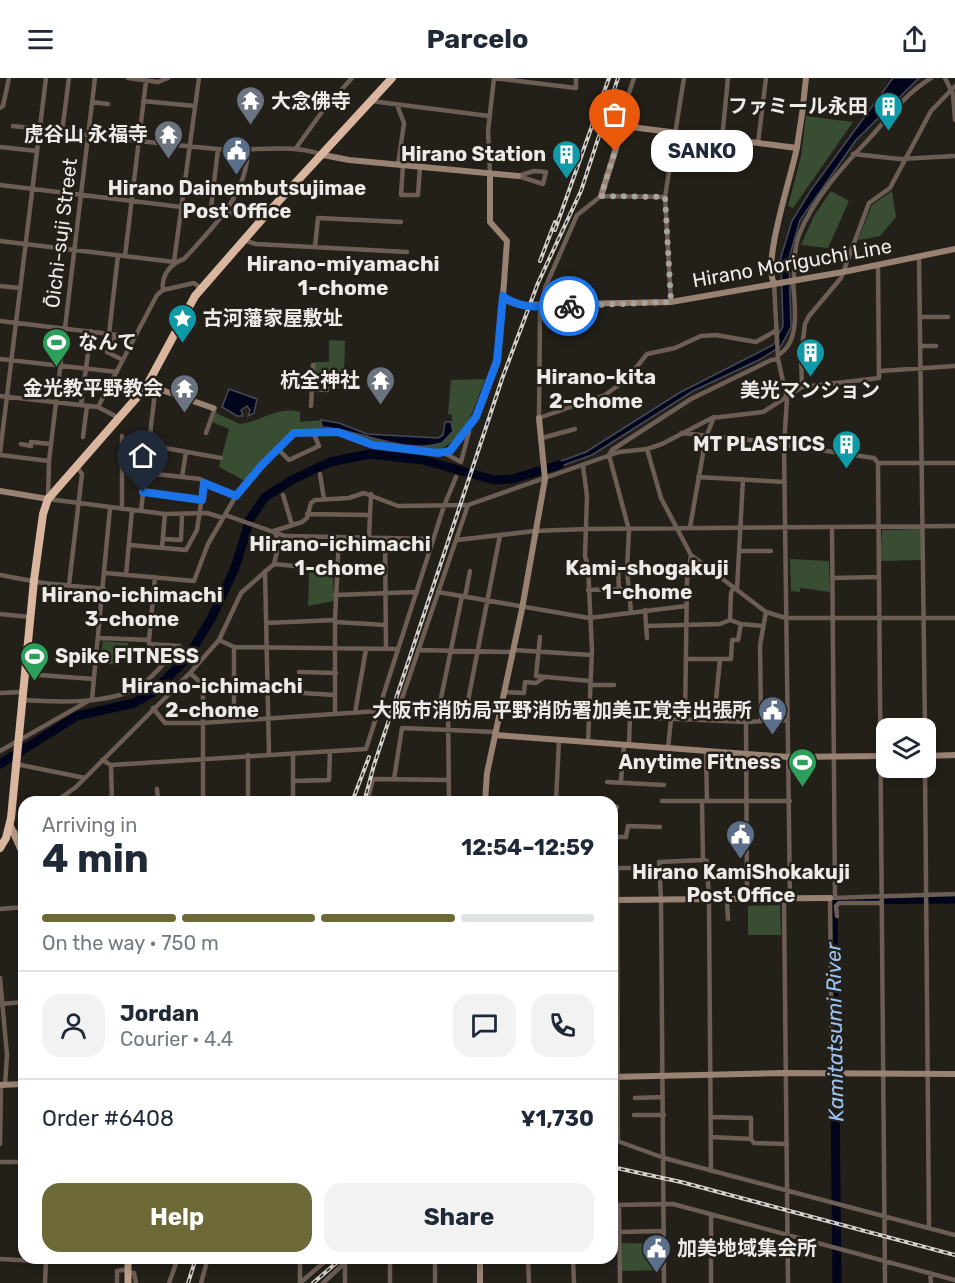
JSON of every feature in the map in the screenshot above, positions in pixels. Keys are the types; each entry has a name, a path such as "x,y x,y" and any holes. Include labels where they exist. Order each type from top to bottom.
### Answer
{"highway":[{"path":"0,848 18,829 15,764 17,741 34,580 43,514 48,499 146,387 183,316 202,289 264,217 392,78"}],"main road":[{"path":"128,1264 128,1283"}],"street":[{"path":"0,108 3,106 9,78"},
{"path":"46,78 0,454 49,461"},
{"path":"62,132 69,78"},
{"name":"Ōichi-suji Street","path":"48,499 49,461 94,78"},
{"path":"128,78 146,81 168,78"},
{"path":"98,407 163,290 162,282 174,262 199,78"},
{"path":"296,148 324,109 352,78"},
{"path":"105,573 194,581 236,496 277,448 294,433 338,432 373,445 444,453 461,462 470,426 497,361 503,296 507,241 490,222 489,116 494,78 576,88 576,78"},
{"path":"485,796 487,773 514,651 545,478 540,418 540,307 545,288 578,215 601,196 623,126 622,114 634,78"},
{"path":"671,302 665,197 684,78"},
{"path":"722,138 728,78"},
{"path":"758,143 766,78"},
{"path":"788,1283 784,1073 790,801 784,445 787,399 778,356 776,283 771,278 773,250 797,148 806,78"},
{"path":"631,612 627,570 629,530 609,455 612,450 688,401 771,360 785,349 794,327 793,280 798,236 852,154 898,105 931,78"},
{"path":"945,78 953,87 955,120"},
{"path":"125,256 146,81"},
{"path":"802,387 801,355 805,324 843,272 870,203 890,188 931,111 953,87"},
{"path":"143,101 195,106"},
{"path":"371,101 489,116"},
{"path":"92,102 108,104"},
{"path":"397,105 404,123 400,165 401,195 418,195 420,167"},
{"path":"13,126 138,142 218,149 248,151 296,148 332,158 518,176 543,184 546,172 534,171 518,176"},
{"path":"623,126 797,148"},
{"path":"0,147 37,151"},
{"path":"211,208 218,149"},
{"path":"0,241 174,262 184,259 226,211 247,172 248,151"},
{"path":"852,154 907,159 955,156"},
{"path":"0,185 211,208 264,217"},
{"path":"601,196 665,197"},
{"path":"315,247 319,218 401,222"},
{"path":"244,240 256,244 407,252"},
{"name":"Hirano Moriguchi Line","path":"503,296 515,303 540,307 671,302 843,272 955,249"},
{"path":"109,334 118,255"},
{"path":"919,256 922,316 925,718"},
{"path":"274,531 302,522 311,503 324,499 371,494 398,506 468,504 583,466 609,455 647,449 714,417 763,412 787,399 802,387 879,378 878,265"},
{"path":"163,290 194,283 202,289"},
{"path":"0,286 20,288"},
{"path":"922,316 948,316"},
{"path":"0,321 135,337"},
{"path":"83,438 86,369 91,332"},
{"path":"540,418 591,402 611,391 627,379 647,354 675,348 701,336 716,335 756,342 776,332"},
{"path":"116,335 107,352 123,360"},
{"path":"922,346 936,346"},
{"path":"0,359 117,372"},
{"path":"311,406 313,365"},
{"path":"880,371 955,366"},
{"path":"113,378 133,386 156,388 214,408 206,433"},
{"path":"141,511 155,392 146,387"},
{"path":"312,389 327,390"},
{"path":"0,396 98,407 119,418"},
{"path":"690,527 706,437 714,417"},
{"path":"444,453 450,451 470,426"},
{"path":"542,438 575,429"},
{"path":"277,448 290,460 319,446 313,432"},
{"path":"681,434 736,438 874,458 878,464 882,718"},
{"path":"122,436 122,509"},
{"path":"21,444 31,446 32,442 51,444"},
{"path":"148,446 221,458"},
{"path":"647,449 660,498 691,555 766,612 786,618 955,618"},
{"path":"182,477 186,452"},
{"path":"878,464 955,463"},
{"path":"583,466 587,529 585,556 591,655 588,742"},
{"path":"69,585 82,474 76,467"},
{"path":"122,470 200,479 204,483 236,496"},
{"path":"320,474 324,499"},
{"path":"102,760 111,765 366,748 433,539 456,477"},
{"path":"698,477 785,482"},
{"path":"730,620 731,593 736,588 743,479"},
{"path":"130,545 186,550 197,530 204,483"},
{"path":"0,491 165,514 201,513 243,521 285,536 433,539"},
{"path":"143,492 202,500"},
{"path":"369,537 371,494"},
{"path":"283,495 292,525"},
{"path":"468,504 398,710 501,704"},
{"path":"92,699 110,507"},
{"path":"126,575 132,510"},
{"path":"162,548 165,514"},
{"path":"163,539 181,540 182,514"},
{"path":"307,514 370,515"},
{"path":"457,540 535,531 587,529 955,526"},
{"path":"832,527 834,1075"},
{"path":"63,796 86,778 190,673 197,662 219,640 241,593 274,564 279,543 274,531"},
{"path":"467,706 500,535"},
{"path":"335,714 335,596 339,537"},
{"path":"385,538 386,649"},
{"path":"739,551 771,550"},
{"path":"686,720 686,606 691,555"},
{"path":"274,564 337,570"},
{"path":"619,589 618,569 627,570"},
{"path":"265,571 269,754"},
{"path":"439,708 470,571"},
{"path":"0,575 104,589"},
{"path":"832,578 878,577"},
{"path":"155,578 149,644 179,646 197,662"},
{"path":"588,590 628,589"},
{"path":"335,596 417,592"},
{"path":"438,592 522,609 589,618 686,606"},
{"path":"645,610 647,638"},
{"path":"761,720 760,645 766,612"},
{"path":"0,614 30,617"},
{"path":"646,626 720,624 730,620 741,624 763,626"},
{"path":"266,623 335,621 386,625"},
{"path":"686,659 731,659 732,640 738,640 741,624"},
{"path":"540,637 536,676 615,685"},
{"path":"99,638 149,640"},
{"path":"219,640 234,647 266,649 398,649"},
{"path":"0,751 92,699 138,687 179,646"},
{"path":"234,647 234,720"},
{"path":"355,713 366,649"},
{"path":"418,650 591,655"},
{"path":"714,720 720,659"},
{"path":"299,672 336,673"},
{"path":"24,673 94,679"},
{"path":"190,673 201,683 203,690 203,796"},
{"path":"504,692 524,693 525,682 536,683 545,677"},
{"path":"0,693 92,699"},
{"path":"303,693 336,695"},
{"path":"448,707 449,796"},
{"path":"153,708 165,723 202,723 378,711"},
{"path":"588,718 630,716 746,722 787,720"},
{"path":"621,782 630,716"},
{"path":"668,748 671,719"},
{"path":"746,722 748,754 747,899"},
{"path":"394,779 402,728 430,727 559,740 788,757 876,756"},
{"path":"556,796 559,740"},
{"path":"293,781 329,780 330,751"},
{"path":"706,751 704,860 707,861 708,899 711,1171"},
{"path":"293,753 293,796"},
{"path":"248,755 248,796"},
{"path":"936,756 955,755"},
{"path":"15,764 86,778"},
{"path":"111,765 112,796"},
{"path":"883,778 885,1283"},
{"path":"925,778 930,1228"},
{"path":"369,796 373,779 449,780"},
{"path":"607,782 664,785"},
{"path":"158,789 158,796"},
{"path":"662,801 790,801"},
{"path":"618,837 626,837 628,826 660,826"},
{"path":"664,1283 661,899 658,862 704,860"},
{"path":"618,868 659,868"},
{"path":"618,900 832,897 852,900 927,898 955,894"},
{"path":"728,899 728,919"},
{"path":"837,916 837,906 842,900"},
{"path":"0,909 18,908"},
{"path":"0,978 7,1055 2,1085 0,1144"},
{"path":"1,1004 18,1003"},
{"path":"618,1077 784,1073 955,1074"},
{"path":"2,1085 18,1084"},
{"path":"635,1098 663,1097"},
{"path":"634,1115 664,1115"},
{"path":"711,1117 751,1118 751,1138 754,1143 787,1144"},
{"path":"711,1137 751,1138"},
{"path":"618,1142 711,1171 955,1235"},
{"path":"0,1162 18,1162"},
{"path":"620,1283 620,1205 664,1203 955,1280"},
{"path":"711,1215 711,1283"},
{"path":"620,1232 664,1232"},
{"path":"0,1259 18,1260"},
{"path":"42,1264 45,1283"},
{"path":"169,1283 176,1264"},
{"path":"201,1283 206,1264"},
{"path":"300,1264 300,1283"},
{"path":"300,1283 322,1264"},
{"path":"323,1283 342,1264"},
{"path":"345,1283 346,1264"},
{"path":"390,1264 390,1283"},
{"path":"435,1264 435,1283"},
{"path":"479,1283 480,1264"},
{"path":"528,1264 529,1283"},
{"path":"573,1264 574,1283"},
{"path":"117,1283 117,1270 134,1273 136,1283"},
{"path":"930,1273 931,1283"}],"green space":[{"path":"806,116 853,122 793,208 788,206 801,156"},
{"path":"831,191 849,201 828,248 801,245 814,216"},
{"path":"892,191 896,217 880,236 858,240 872,205"},
{"path":"329,340 345,341 344,380 339,388 313,388 314,362 329,362"},
{"path":"451,380 485,380 468,421 456,438 437,450 391,445 328,429 292,431 245,481 219,467 229,429 212,422 216,413 240,424 277,412 292,411 300,412 300,422 324,420 365,434 438,439 452,423 452,415 448,414"},
{"path":"921,529 921,560 880,561 882,530"},
{"path":"790,559 829,561 830,592 800,588 800,592 791,591"},
{"path":"309,572 333,575 334,601 308,606"},
{"path":"103,641 128,643 127,653 116,665 99,663"},
{"path":"780,905 781,935 748,935 748,906"},
{"path":"622,1243 662,1244 662,1270 622,1271"}],"water":[{"path":"893,78 919,78 856,140 800,220 789,258 791,327 781,346 761,359 693,391 592,455 550,470 550,465 586,452 679,393 773,345 783,326 781,257 792,221 811,190"},
{"path":"229,389 257,399 254,413 248,416 250,410 247,406 241,410 243,416 237,416 222,407"},
{"path":"321,420 339,423 367,434 438,438 443,435 445,422 451,422 453,431 442,443 413,446 322,427"}],"waterway":[{"path":"0,764 77,716 134,703 153,692 187,658 211,619 235,568 250,519 265,497 292,480 330,462 370,454 423,460 494,480 512,479 559,465"},
{"name":"Kamitatsumi River","path":"837,1283 833,904 837,900 955,899"}],"railway":[{"path":"555,230 609,78"},
{"path":"366,796 502,379 538,283 581,191 618,78"},
{"path":"540,261 555,222"},
{"path":"354,796 369,757"},
{"path":"618,1168 681,1182 955,1255"},
{"path":"188,1283 194,1264"},
{"path":"313,1283 335,1264"}],"way so far":[{"path":"569,306 671,302 665,197 601,196 615,151"}],"place":[{"name":"大念佛寺","path":"250,126"},
{"name":"ファミール永田","path":"889,132"},
{"name":"SANKO","path":"615,151"},
{"name":"虎谷山 永福寺","path":"169,160"},
{"name":"Hirano Dainembutsujimae Post Office","path":"237,176"},
{"name":"Hirano Station","path":"567,180"},
{"name":"古河藩家屋敷址","path":"182,344"},
{"name":"なんて","path":"57,368"},
{"name":"美光マンション","path":"810,378"},
{"name":"杭全神社","path":"381,406"},
{"name":"金光教平野教会","path":"184,414"},
{"name":"MT PLASTICS","path":"846,470"},
{"name":"Spike FITNESS","path":"34,682"},
{"name":"大阪市消防局平野消防署加美正覚寺出張所","path":"773,736"},
{"name":"Anytime Fitness","path":"802,788"},
{"name":"Hirano KamiShokakuji Post Office","path":"741,860"},
{"name":"加美地域集会所","path":"656,1274"}],"district":[{"name":"Hirano-miyamachi 1-chome","path":"343,276"},
{"name":"Hirano-kita 2-chome","path":"596,389"},
{"name":"Hirano-ichimachi 1-chome","path":"340,556"},
{"name":"Kami-shogakuji 1-chome","path":"647,580"},
{"name":"Hirano-ichimachi 3-chome","path":"132,607"},
{"name":"Hirano-ichimachi 2-chome","path":"212,698"}],"route":[{"path":"143,492 202,500 204,483 236,496 277,448 294,433 338,432 373,445 438,453 450,451 476,417 497,361 503,296 508,301 526,306 569,306"}]}
